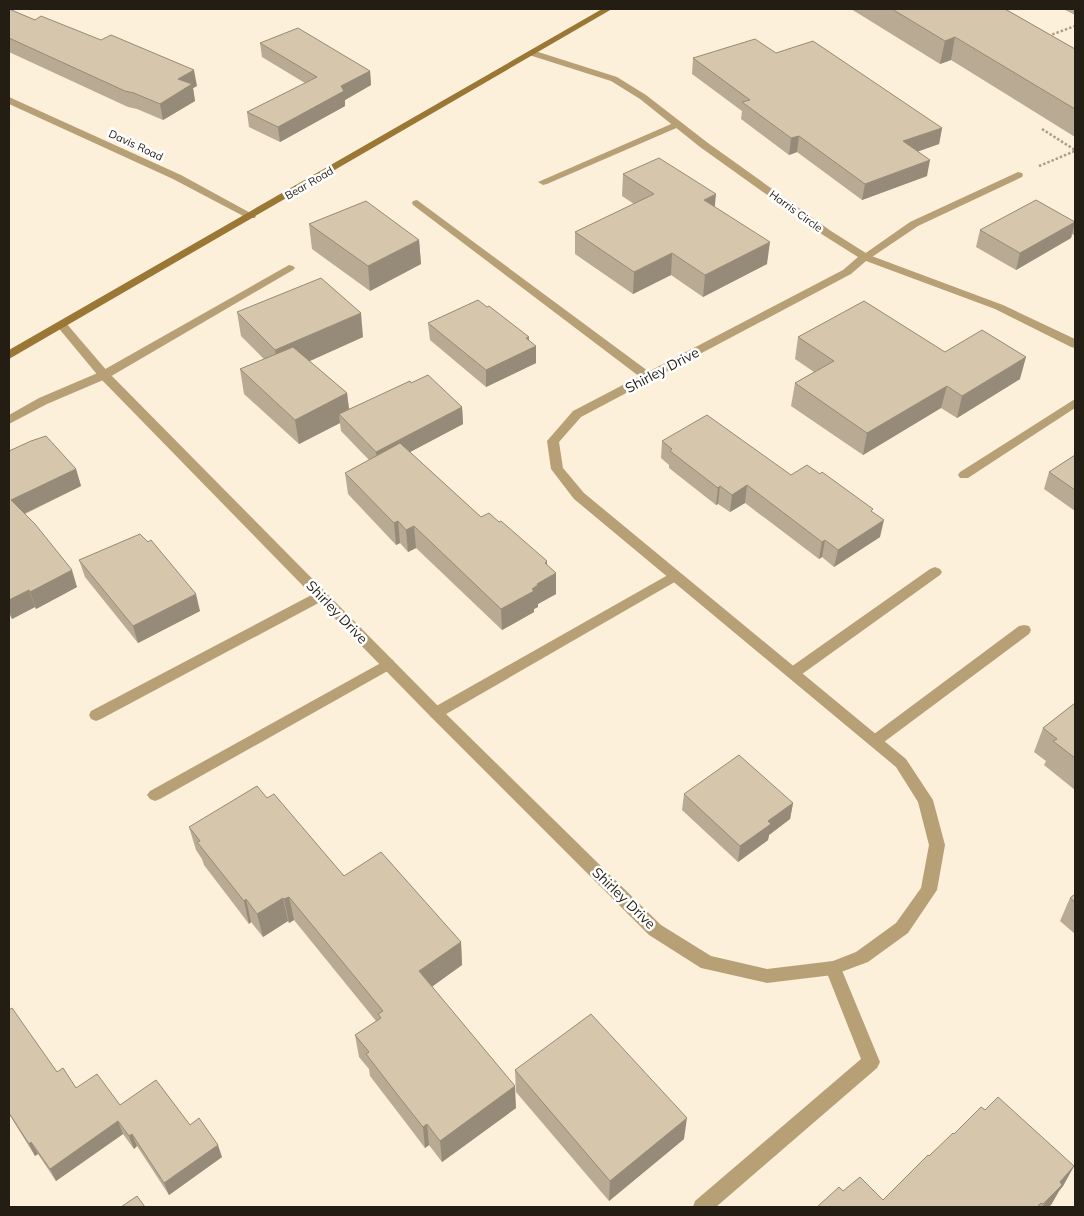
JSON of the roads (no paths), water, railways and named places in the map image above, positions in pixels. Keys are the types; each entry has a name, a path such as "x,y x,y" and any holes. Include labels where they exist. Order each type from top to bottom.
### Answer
{"main road":[{"name":"Bear Road","path":"9,355 608,9"}],"street":[{"name":"Harris Circle","path":"532,53 614,79 643,97 827,233 865,257 998,307 1075,344"},
{"name":"Davis Road","path":"9,100 177,177 251,216"},
{"path":"543,182 678,124"},
{"name":"Shirley Drive","path":"62,325 104,375 436,714 655,930 707,963 767,976 833,968 862,957 902,928 929,890 937,845 925,800 901,763 875,740 579,496 557,470 553,441 577,414 847,272 865,257 914,224 1018,175"},
{"path":"417,203 648,377"},
{"path":"9,420 43,401 104,375 289,268"},
{"path":"964,475 1075,402"},
{"path":"792,673 935,572"},
{"path":"436,714 676,576"},
{"path":"96,716 321,595"},
{"path":"875,740 1024,630"},
{"path":"155,795 388,664"},
{"path":"702,1207 871,1062 833,968"}]}
